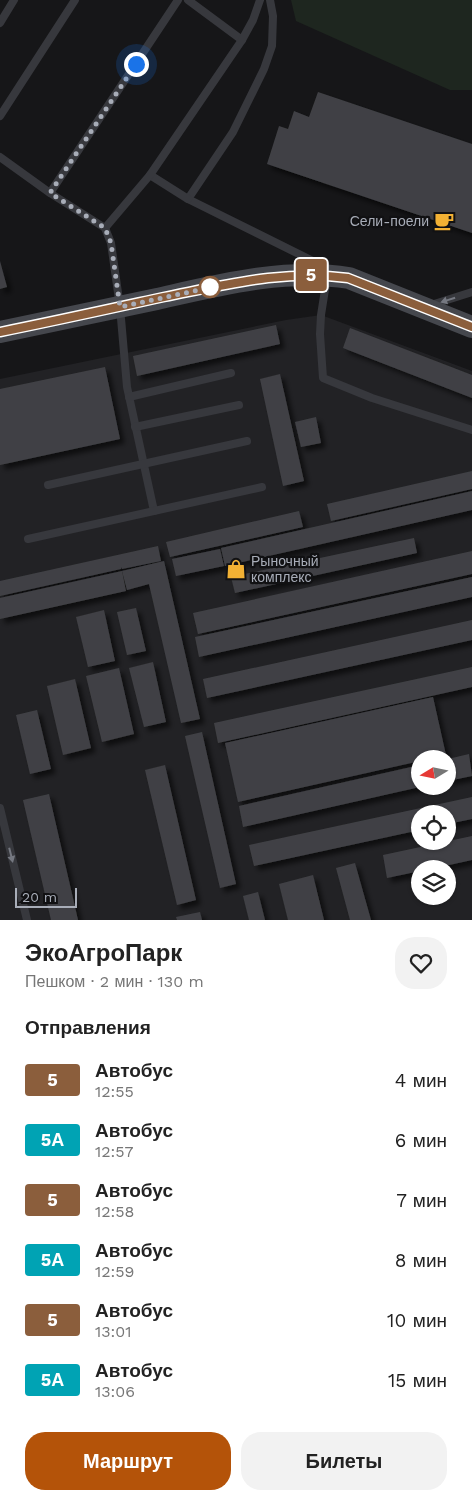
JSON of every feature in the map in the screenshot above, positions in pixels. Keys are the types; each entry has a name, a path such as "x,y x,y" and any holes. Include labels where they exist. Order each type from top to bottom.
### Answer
{"street":[{"path":"0,332 213,287 289,275 338,277 472,327"}],"lane":[{"path":"0,22 14,0"},
{"path":"0,116 75,0"},
{"path":"50,193 178,0"},
{"path":"188,0 242,40"},
{"path":"105,228 150,175 242,40 253,20 260,0"},
{"path":"188,199 232,132 264,68 272,46 273,16 270,0"},
{"path":"0,157 50,193 105,228 111,243 120,307 129,398 154,510"},
{"path":"150,175 188,199 338,277 321,315 320,334 323,378 372,398 472,430"},
{"path":"425,308 472,292"},
{"path":"129,398 231,373"},
{"path":"135,427 239,405"},
{"path":"48,485 247,441"},
{"path":"28,539 262,487"},
{"path":"0,808 27,920"}],"shaded area":[{"path":"291,0 472,0 472,90 450,90 296,21"},
{"name":"Рыночный комплекс","path":"321,315 472,371 472,920 0,920 0,379 286,320"}],"building":[{"path":"318,92 472,144 472,233 267,164 279,126 288,129 294,111 309,117"},
{"path":"0,261 7,287 0,289"},
{"path":"276,325 280,344 137,376 133,356"},
{"path":"350,328 472,375 472,398 343,348"},
{"path":"105,367 120,439 0,465 0,389"},
{"path":"280,374 304,481 283,486 260,379"},
{"path":"316,417 321,443 301,447 295,422"},
{"path":"472,471 472,489 331,521 327,504"},
{"path":"472,491 472,510 225,566 221,548"},
{"path":"299,511 303,527 170,557 166,542"},
{"path":"414,538 417,553 235,593 231,577"},
{"path":"158,546 161,561 122,569 121,567 121,569 0,596 0,581"},
{"path":"220,549 224,566 176,576 172,559"},
{"path":"472,551 472,574 198,634 193,613"},
{"path":"164,561 200,719 181,723 149,584 127,590 122,571"},
{"path":"122,571 126,591 0,619 0,598"},
{"path":"472,577 472,597 199,657 195,637"},
{"path":"136,608 146,651 127,655 117,612"},
{"path":"104,610 115,661 88,667 76,617"},
{"path":"472,620 472,640 207,698 203,679"},
{"path":"153,662 166,722 144,727 129,668"},
{"path":"472,667 472,687 218,743 214,723"},
{"path":"119,668 134,734 102,742 86,676"},
{"path":"75,679 91,748 63,755 47,686"},
{"path":"433,697 445,750 411,750 411,763 238,802 225,743"},
{"path":"37,710 51,769 30,774 16,715"},
{"path":"202,732 236,884 220,888 185,736"},
{"path":"469,754 472,776 456,779 456,757"},
{"path":"165,765 196,900 177,905 145,770"},
{"path":"411,767 411,789 243,827 239,806"},
{"path":"49,794 78,920 51,920 23,800"},
{"path":"472,797 472,819 456,822 456,805 435,805"},
{"path":"411,810 411,832 254,866 249,845"},
{"path":"472,836 472,860 456,864 456,860 411,860 411,873 387,878 383,855 411,849 456,850 456,839"},
{"path":"355,863 371,920 350,920 336,868"},
{"path":"313,875 324,920 288,920 279,884"},
{"path":"258,892 265,920 249,920 243,896"},
{"path":"200,912 202,920 177,920 176,917"}],"bus line":[{"name":"5","path":"0,332 213,287 289,275 328,275 348,278 472,327"}],"place":[{"name":"Сели-поели","path":"444,221"},
{"name":"Рыночный комплекс","path":"236,569"}],"route":[{"path":"136,64 50,193 105,228 111,243 120,307 213,287 210,287"}]}
